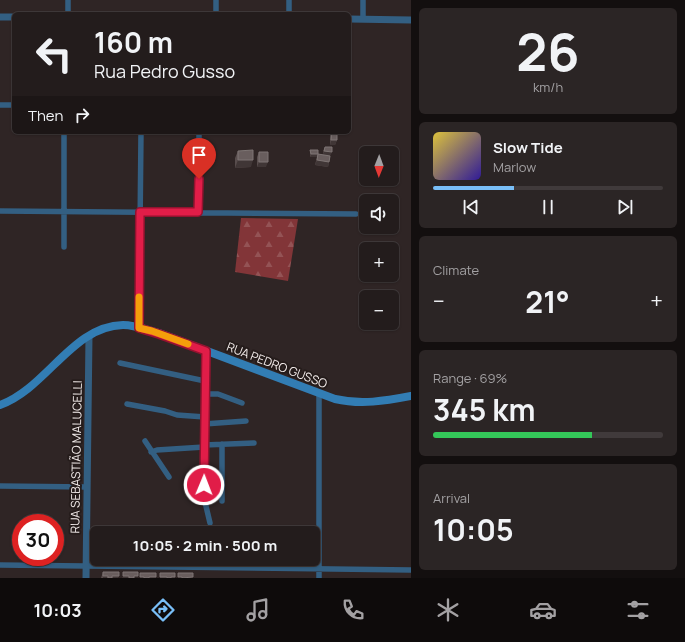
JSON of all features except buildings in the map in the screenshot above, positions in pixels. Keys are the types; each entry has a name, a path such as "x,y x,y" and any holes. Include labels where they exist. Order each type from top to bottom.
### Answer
{"main road":[{"name":"RUA PEDRO GUSSO","path":"0,405 13,400 32,386 68,352 89,336 118,330 139,328 206,351 319,394 343,401 365,403 411,396"}],"street":[{"path":"68,0 68,12"},
{"path":"216,0 216,12"},
{"path":"289,0 289,12"},
{"path":"363,0 363,19"},
{"path":"0,17 12,17"},
{"path":"351,19 411,20"},
{"path":"0,105 12,105"},
{"path":"64,134 64,247"},
{"path":"139,328 141,134"},
{"path":"198,212 199,134"},
{"path":"0,211 356,214"},
{"name":"RUA SEBASTIÃO MALUCELLI","path":"86,578 89,336"},
{"path":"206,351 204,494 210,523"},
{"path":"120,364 205,381"},
{"path":"205,394 218,394 242,403"},
{"path":"319,394 319,578"},
{"path":"127,404 165,411 177,415 205,417"},
{"path":"204,424 246,421"},
{"path":"145,441 169,477"},
{"path":"151,452 157,450 222,444 254,443"},
{"path":"222,444 222,501"},
{"path":"0,486 87,487"},
{"path":"0,565 411,570"}],"green space":[{"path":"241,218 298,219 288,281 235,272"}],"slow traffic":[{"path":"139,297 139,328 188,344"}],"route":[{"path":"199,179 198,212 140,212 139,328 206,351 204,485"}]}
